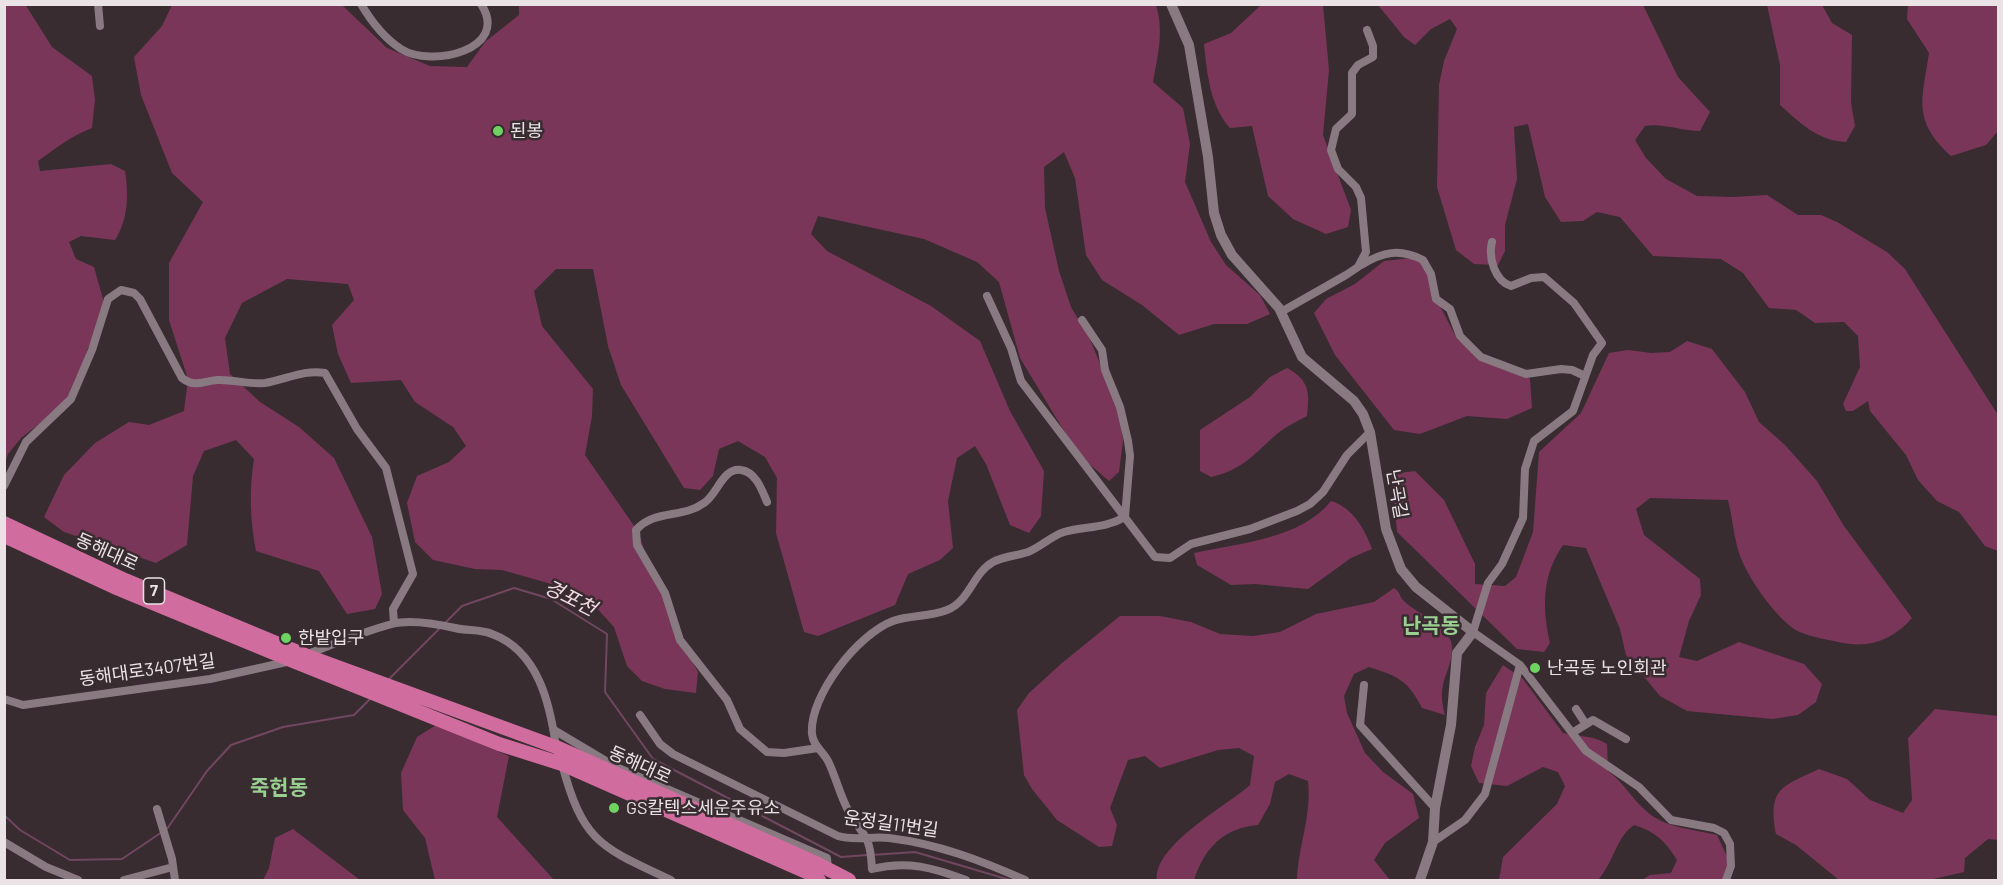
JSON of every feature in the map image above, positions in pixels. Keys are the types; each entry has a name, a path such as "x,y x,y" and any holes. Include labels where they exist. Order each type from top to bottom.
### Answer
{"highway":[{"name":"동해대로","path":"4,523 299,658"},
{"name":"동해대로","path":"4,536 114,587 362,683 398,702 499,744 562,764 819,880"},
{"name":"동해대로","path":"362,683 412,696 556,747 849,880"}],"street":[{"path":"98,4 100,26"},
{"path":"361,4 375,26 403,50 435,59 470,47 484,39 488,32 489,22 481,4"},
{"name":"난곡길","path":"1171,4 1189,45 1208,157 1214,213 1221,235 1232,255 1281,312 1302,357 1354,401 1370,432 1386,529 1401,569 1416,587 1473,632 1520,665 1586,752 1639,787 1671,820 1714,828 1724,833 1730,844 1731,866 1726,880"},
{"path":"1358,267 1366,252 1361,198 1356,187 1338,170 1331,150 1336,129 1352,114 1352,73 1358,65 1373,57 1373,46 1367,30"},
{"path":"1420,880 1433,842 1435,808 1451,724 1457,653 1473,632 1488,583 1502,564 1523,518 1526,469 1534,441 1574,411 1593,355 1602,343 1574,303 1544,277 1531,278 1515,285 1506,285 1494,268 1492,242"},
{"path":"1281,312 1385,253 1414,255 1428,265 1436,299 1450,309 1460,336 1480,357 1526,374 1561,369 1572,370 1585,376"},
{"path":"4,486 26,442 71,399 93,350 108,299 121,290 128,291 140,299 182,378 189,383 198,384 217,380 263,384 314,371 324,373 357,429 386,468 413,574 393,609 394,623"},
{"path":"987,296 1011,348 1021,381 1155,556 1170,558 1191,544 1250,529 1273,518 1298,512 1323,492 1347,455 1370,432"},
{"path":"1082,320 1102,350 1105,370 1120,407 1128,441 1130,456 1125,517"},
{"path":"767,502 760,486 751,475 743,470 736,470 725,478 705,503 677,515 652,517 636,530 635,539 641,556 665,593 686,650 727,700 740,729 767,752 784,753 818,748"},
{"path":"966,880 924,866 895,864 875,868 869,840 849,811 829,762 818,748 812,731 823,687 838,668 878,629 894,621 939,613 956,605 966,598 978,576 993,562 1028,552 1061,533 1104,527 1125,517"},
{"name":"동해대로3407번길","path":"4,699 23,705 210,679 299,658 394,623 436,623 491,633 512,645 527,660 541,682 554,730 556,747"},
{"path":"1433,842 1465,820 1485,794 1520,665"},
{"path":"1364,685 1360,725 1435,808"},
{"path":"1576,709 1585,723"},
{"name":"운정길11번길","path":"640,715 660,744 673,754 838,836 935,845 962,853 1025,880"},
{"path":"1572,733 1593,720 1626,740"},
{"path":"554,730 616,767 827,858 828,869"},
{"path":"562,764 571,800 582,823 600,843 671,880"},
{"path":"157,809 173,863 175,880"},
{"path":"4,842 46,867 78,880"},
{"path":"124,880 173,863"}],"shaded area":[{"path":"25,4 52,47 92,76 95,100 92,128 70,139 38,161 40,171 111,164 125,171 127,198 123,224 115,240 81,236 69,242 76,259 94,267 105,306 99,328 88,348 76,389 56,411 21,438 8,454 5,463 4,5"},
{"path":"172,5 342,5 387,48 430,66 467,67 485,42 519,15 519,5 1156,5 1160,34 1153,82 1183,108 1190,144 1185,182 1211,242 1226,265 1260,295 1270,314 1247,324 1214,324 1179,335 1142,305 1102,280 1086,255 1075,178 1064,152 1044,167 1045,208 1059,271 1071,307 1090,339 1119,411 1123,441 1119,472 1109,481 1080,456 1020,358 999,282 977,262 924,239 818,216 811,234 827,251 931,306 980,341 1010,411 1044,471 1041,516 1029,533 1010,525 986,464 975,446 957,458 948,501 953,548 940,560 908,574 895,605 818,636 804,632 776,533 777,478 765,457 738,441 719,449 713,476 700,490 684,488 621,385 608,346 593,269 556,269 534,291 542,326 593,389 592,416 585,455 639,533 651,574 670,608 681,641 698,672 696,693 665,689 642,681 627,666 614,627 583,593 502,570 475,569 433,560 415,542 407,503 417,476 449,462 466,446 453,427 415,402 401,380 351,383 338,354 332,325 354,300 348,284 287,279 242,303 225,338 230,374 260,402 299,427 334,458 372,537 382,594 375,609 347,614 319,571 256,551 251,505 254,459 236,440 204,451 193,476 187,545 156,563 64,532 44,517 64,475 95,443 129,422 149,425 184,411 188,379 169,320 169,263 203,202 172,173 141,95 134,57 162,26"},
{"path":"1261,5 1323,5 1329,70 1323,135 1351,210 1348,227 1326,234 1293,219 1268,196 1252,126 1230,128 1218,110 1208,78 1204,44 1231,33"},
{"path":"1378,5 1643,5 1678,77 1710,112 1700,131 1645,126 1635,140 1646,158 1666,179 1697,196 1767,195 1798,215 1821,215 1887,252 1905,269 1998,415 1998,551 1985,546 1959,512 1937,501 1918,480 1906,455 1870,411 1868,401 1853,411 1846,411 1843,404 1860,367 1858,336 1844,322 1815,323 1796,310 1769,308 1743,273 1721,259 1653,256 1620,217 1597,212 1583,221 1561,222 1545,197 1528,124 1514,127 1517,179 1505,225 1505,251 1498,265 1474,264 1456,250 1437,187 1439,85 1444,61 1457,29 1450,19 1431,29 1415,45 1404,37"},
{"path":"1767,5 1822,5 1832,23 1852,35 1851,103 1855,126 1846,142 1818,135 1780,105 1780,65"},
{"path":"1908,5 1998,5 1998,131 1986,145 1951,156 1930,131 1923,109 1929,53 1907,19"},
{"path":"1421,257 1439,304 1457,339 1490,363 1520,372 1530,379 1532,408 1507,419 1467,416 1420,434 1394,430 1335,355 1314,313 1326,299 1355,284 1384,261"},
{"path":"1687,341 1712,349 1745,392 1759,422 1785,445 1817,481 1844,526 1912,618 1888,638 1869,644 1849,644 1804,634 1785,622 1745,568 1737,546 1728,500 1650,498 1636,509 1644,535 1700,579 1701,595 1689,621 1679,657 1697,661 1739,642 1804,664 1822,684 1816,702 1798,715 1773,719 1687,711 1660,696 1626,655 1620,629 1586,548 1563,545 1551,568 1545,605 1550,643 1544,652 1517,649 1397,532 1392,478 1399,473 1415,471 1444,500 1475,564 1475,584 1505,586 1516,577 1533,532 1539,452 1581,413 1609,353 1628,350 1651,353 1670,352"},
{"path":"1287,368 1304,382 1308,393 1307,416 1281,430 1248,460 1232,470 1211,477 1200,471 1200,430 1250,397 1270,377"},
{"path":"1331,501 1345,508 1357,520 1372,549 1351,558 1308,589 1255,584 1231,585 1197,565 1194,553 1268,538 1286,532 1318,514"},
{"path":"1394,588 1407,604 1445,632 1450,639 1452,655 1443,684 1442,703 1445,715 1422,708 1412,691 1401,680 1369,667 1354,674 1344,696 1347,713 1365,753 1383,772 1413,794 1419,818 1385,843 1374,860 1390,880 1297,880 1309,794 1308,781 1289,774 1275,782 1270,804 1258,825 1235,830 1217,842 1203,859 1194,880 1157,880 1159,867 1166,854 1178,841 1250,785 1254,756 1239,748 1218,750 1160,768 1145,756 1128,760 1110,808 1117,825 1112,846 1099,847 1057,820 1032,789 1024,775 1017,710 1029,693 1120,616 1160,616 1191,622 1220,634 1253,636 1280,632 1316,614 1374,602"},
{"path":"1503,665 1523,679 1563,733 1591,738 1607,744 1608,771 1651,815 1668,824 1717,835 1731,865 1729,880 1642,880 1650,875 1671,873 1677,860 1659,838 1648,830 1634,825 1623,836 1598,880 1499,880 1503,857 1557,804 1565,786 1558,772 1543,767 1507,786 1479,783 1471,766 1475,747 1484,725 1486,693"},
{"path":"1935,709 1998,716 1998,840 1988,839 1965,858 1964,872 1929,880 1839,880 1796,845 1776,834 1774,807 1780,791 1795,780 1819,769 1847,779 1870,800 1903,813 1912,800 1908,738"},
{"path":"436,725 509,756 497,817 554,880 435,880 425,838 403,810 401,773 417,737"},
{"path":"293,829 360,880 263,880 269,868 275,838"}],"waterway":[{"name":"경포천","path":"445,623 462,606 514,588 551,599 607,634 605,692 653,759 841,857 867,855"},
{"name":"경포천","path":"388,680 441,627"},
{"name":"경포천","path":"167,829 207,771 231,745 283,727 354,715 372,697"},
{"name":"경포천","path":"4,815 20,830 70,860 122,859 162,832"},
{"name":"경포천","path":"872,855 915,852 1010,880"}],"place":[{"name":"된봉","path":"498,131"},
{"name":"한밭입구","path":"286,638"},
{"name":"난곡동 노인회관","path":"1535,668"},
{"name":"GS칼텍스세운주유소","path":"614,808"}],"district":[{"name":"난곡동","path":"1431,626"},
{"name":"죽헌동","path":"279,788"}]}
